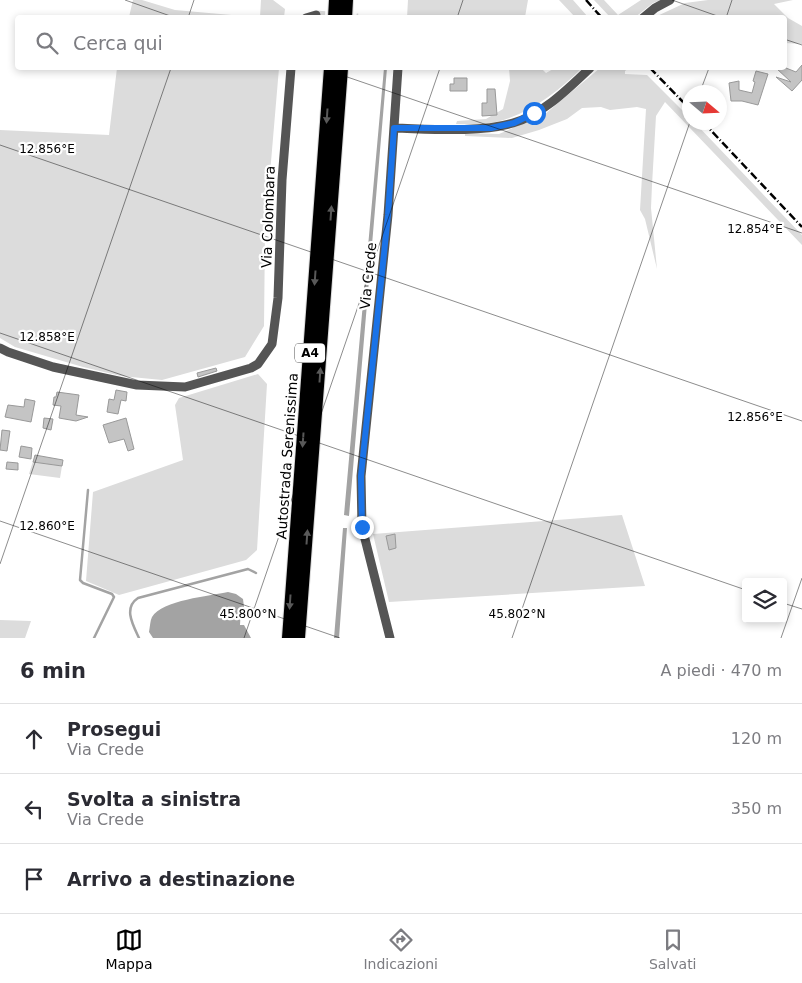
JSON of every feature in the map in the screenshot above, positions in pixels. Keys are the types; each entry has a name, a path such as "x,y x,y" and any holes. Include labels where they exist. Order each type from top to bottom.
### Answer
{"highway":[{"path":"334,15 335,0"},
{"path":"346,15 347,0"},
{"name":"Autostrada Serenissima","path":"288,638 330,70"},
{"name":"Autostrada Serenissima","path":"299,638 342,70"}],"street":[{"path":"646,15 654,8 670,0"},
{"name":"Via Colombara","path":"0,348 53,367 137,385 185,387 251,368 258,364 272,344 278,298 282,180 291,70"},
{"path":"398,70 394,128 491,128 514,123 534,113 565,92 588,70"},
{"name":"Via Crede","path":"390,638 362,527 361,476 388,215 394,128"}],"shaded area":[{"path":"133,0 142,0 175,10 231,15 129,15"},
{"path":"261,0 273,0 285,9 284,15 260,15"},
{"path":"408,0 528,0 525,15 407,15"},
{"path":"559,0 573,0 586,15 573,15"},
{"path":"594,0 604,0 618,15 608,15"},
{"path":"641,0 662,0 653,3 638,15 618,15"},
{"path":"708,0 793,0 774,4 785,15 659,15 685,3"},
{"path":"787,17 802,26 802,44 787,43"},
{"path":"117,70 279,70 265,232 264,326 245,357 162,380 121,376 83,367 15,347 0,338 0,130 109,135"},
{"path":"384,70 387,70 349,516 344,515"},
{"path":"509,70 543,70 546,73 551,70 580,70 550,96 525,111 497,122 456,124 457,121 486,119 503,109 510,81"},
{"path":"598,70 626,70 625,74 647,75 682,110 682,120 665,102 656,116 651,208 657,269 645,219 640,210 646,109 637,107 610,110 601,107 582,108 567,119 512,138 465,136 465,133 499,134 545,114"},
{"path":"692,130 702,130 802,235 802,245"},
{"path":"258,374 267,384 257,550 246,560 119,595 86,581 93,492 183,460 175,405 179,398"},
{"path":"33,461 62,466 60,478 29,474"},
{"path":"622,515 645,586 389,602 373,534"},
{"path":"343,528 347,528 339,638 334,638"},
{"path":"228,592 236,594 243,599 244,607 241,607 240,625 244,625 251,638 153,638 149,632 152,617 157,611 166,606"},
{"path":"0,620 31,621 25,638 0,638"}],"building":[{"path":"802,65 802,80 792,91 776,77 791,82 778,70 787,70 787,68 796,72"},
{"path":"756,71 768,74 758,105 742,101 731,101 729,83 739,81 739,90 752,93"},
{"path":"454,78 467,78 467,91 450,91 450,84 454,84"},
{"path":"487,89 495,89 497,115 482,116 482,103 487,103"},
{"path":"216,368 217,371 198,377 197,373"},
{"path":"116,390 127,392 126,401 121,400 118,414 107,412 109,399 114,400"},
{"path":"57,392 79,395 76,415 88,417 76,421 59,418 61,406 53,405"},
{"path":"25,399 35,401 31,422 5,417 8,405 24,407"},
{"path":"44,418 53,419 51,430 43,428"},
{"path":"126,418 134,449 128,451 124,439 109,443 103,425"},
{"path":"2,430 10,431 7,451 0,450"},
{"path":"21,446 32,448 31,459 19,457"},
{"path":"35,455 63,460 62,466 33,462"},
{"path":"7,462 18,463 18,470 6,469"},
{"path":"395,534 396,548 389,550 386,536"}],"waterway":[{"path":"88,490 80,580 83,583 112,594 114,597 94,638"},
{"path":"139,638 130,612 133,602 138,598 248,569 256,573"}],"railway":[{"path":"586,0 599,15"},
{"path":"652,70 682,101"},
{"path":"711,130 802,227"}],"route":[{"path":"362,527 361,476 388,215 394,128 491,128 514,123 534,113"}]}
